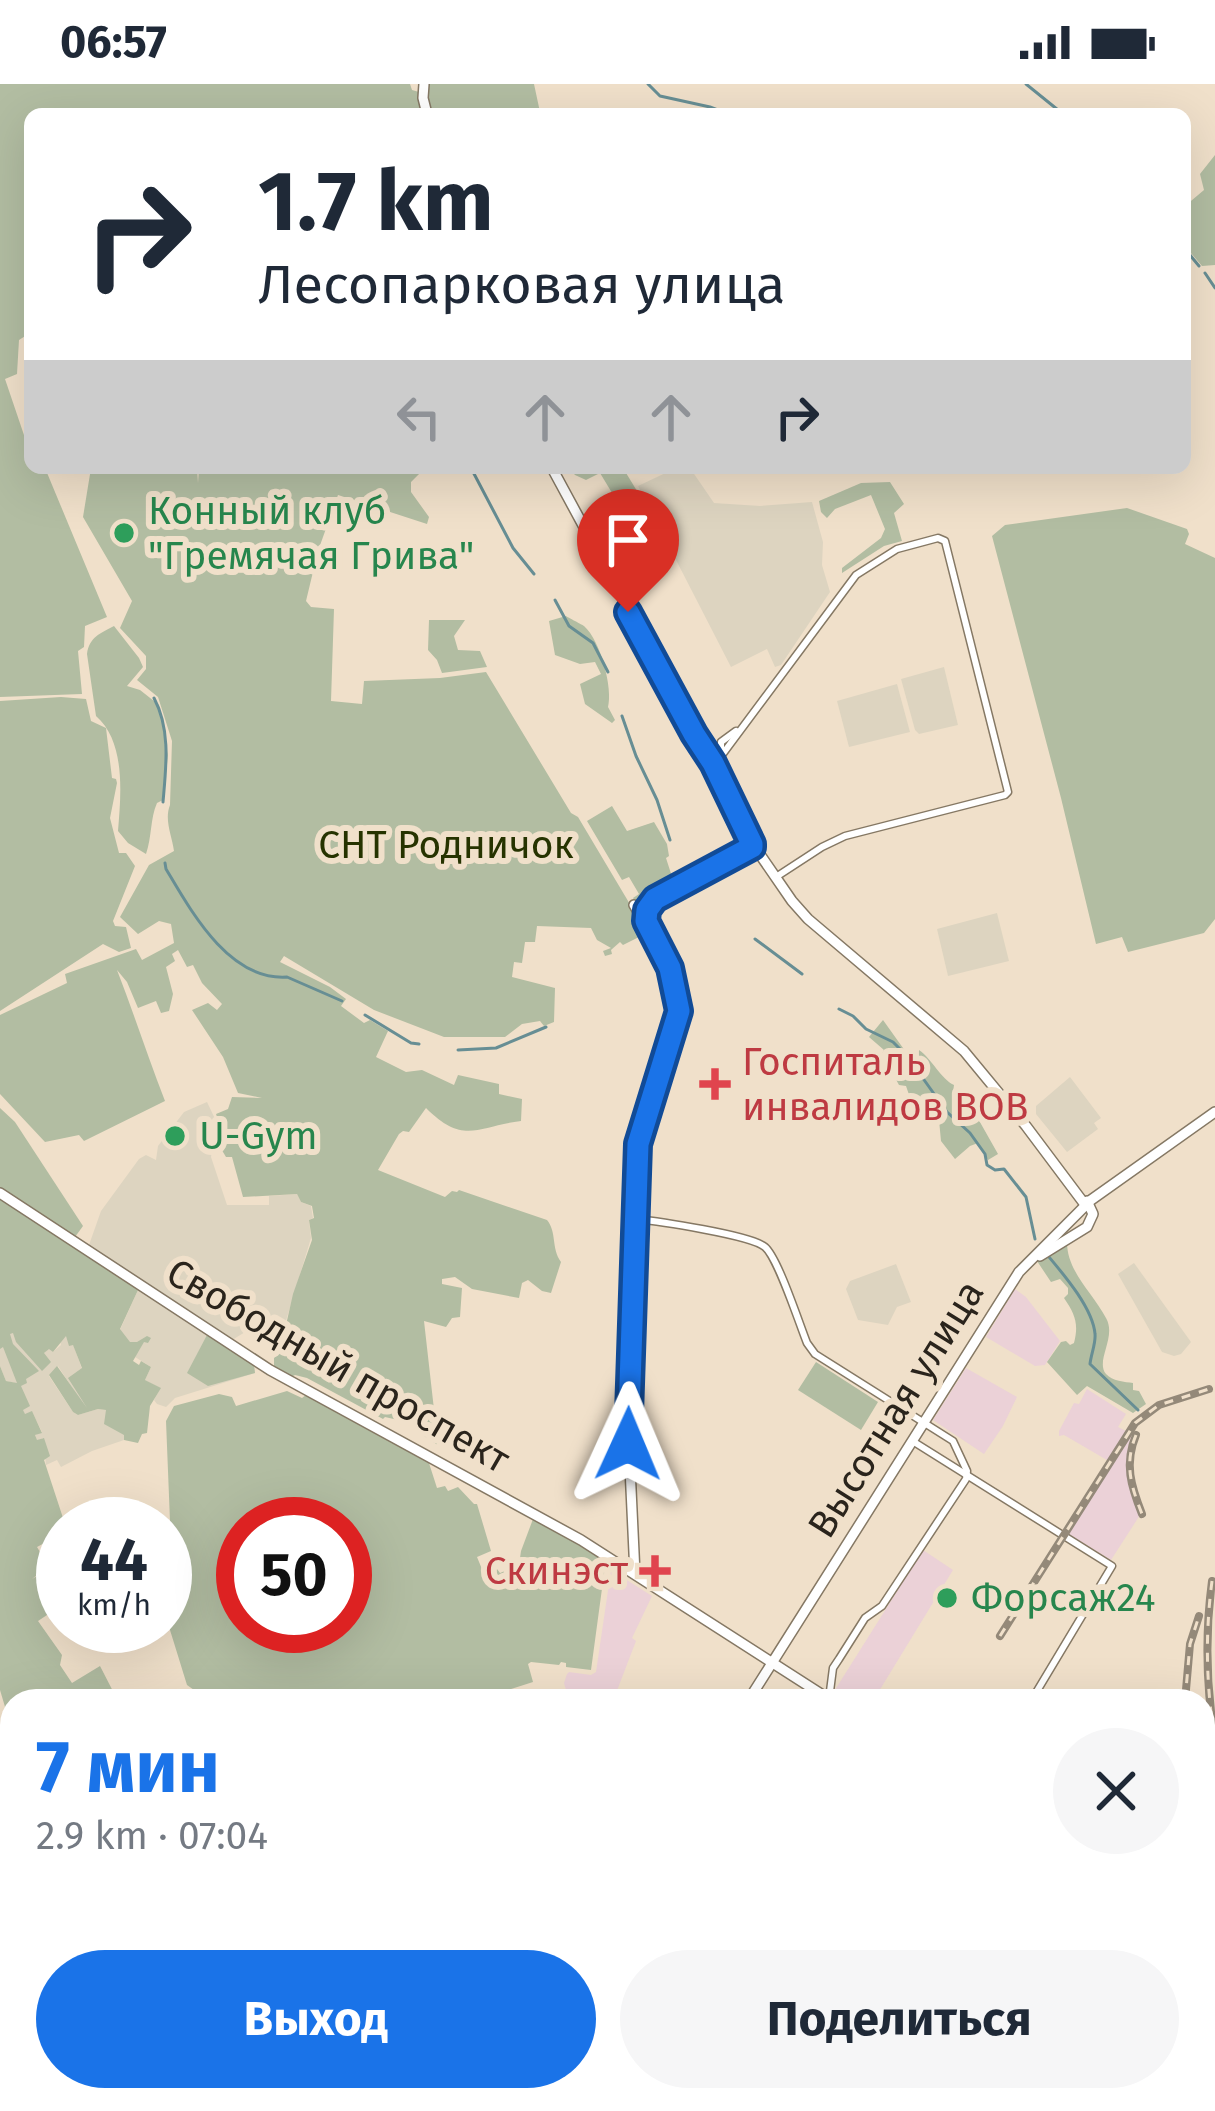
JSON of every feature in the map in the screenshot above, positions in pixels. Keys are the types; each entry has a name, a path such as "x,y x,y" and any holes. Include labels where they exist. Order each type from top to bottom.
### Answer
{"main road":[{"path":"555,474 751,846 808,919 970,1058 1075,1188 1091,1201 1089,1226 1025,1265"},
{"path":"635,1574 628,1433 636,1163 643,1124 679,1007 677,981 642,911 655,899 751,846"},
{"path":"1091,1201 1215,1114"},
{"path":"1074,1218 1078,1207 1075,1188"},
{"name":"Свободный проспект","path":"0,1192 269,1370 557,1527 816,1689"},
{"name":"Высотная улица","path":"753,1689 1025,1265 1091,1201"},
{"path":"782,1644 789,1672"}],"street":[{"path":"708,765 856,574 897,549 938,538 945,541 1008,792 845,836 776,877"},
{"path":"636,1202 649,1220"},
{"path":"635,1219 756,1242 770,1252 813,1352 956,1446 968,1475"},
{"path":"931,1409 934,1429"},
{"path":"911,1440 1112,1566 1038,1689"},
{"path":"831,1689 838,1659 865,1618 882,1606 968,1475"}],"shaded area":[{"path":"663,474 694,474 714,503 812,502 830,592 781,665 775,667 767,649 731,667 638,486"},
{"path":"944,667 958,725 919,734 901,679"},
{"path":"897,684 910,732 849,747 837,701"},
{"path":"997,913 1009,961 948,976 937,929"},
{"path":"1070,1077 1101,1118 1094,1123 1098,1129 1067,1152 1036,1114 1036,1106"},
{"path":"207,1102 217,1123 211,1157 227,1205 269,1205 269,1196 297,1194 311,1206 313,1218 285,1324 279,1326 274,1319 263,1317 232,1340 89,1245 101,1211 139,1159 146,1155 156,1160 158,1146 184,1112"},
{"path":"1134,1263 1191,1342 1181,1354 1162,1352 1118,1274"},
{"path":"896,1264 911,1302 897,1307 888,1325 858,1320 846,1289 850,1281"},
{"path":"1015,1289 1060,1341 1045,1365 1035,1366 986,1337"},
{"path":"138,1290 254,1365 255,1373 175,1398 166,1407 157,1404 154,1400 160,1388 145,1380 151,1367 135,1357 142,1345 129,1342 120,1330"},
{"path":"13,1333 44,1353 49,1348 53,1352 66,1335 99,1400 86,1409 58,1366 49,1376 73,1412 107,1410 124,1440 61,1467 57,1460 46,1465 43,1438 37,1441 35,1435 42,1432 32,1412 25,1415 22,1409 29,1405 19,1384 6,1381 0,1366 0,1334"},
{"path":"966,1368 1017,1397 984,1454 933,1420"},
{"path":"1087,1389 1126,1414 1118,1427 1134,1435 1126,1467 1140,1515 1111,1560 1067,1533 1112,1463 1059,1436 1074,1403 1079,1404"},
{"path":"923,1550 953,1570 880,1689 836,1689"},
{"path":"611,1570 652,1596 632,1638 636,1641 618,1689 566,1689 569,1672 596,1672"}],"green space":[{"path":"0,84 410,84 419,92 423,108 24,108 24,337 19,340 17,374 5,379 24,435 24,474 47,474 107,617 85,626 84,647 78,651 82,694 0,697"},
{"path":"427,84 534,84 539,108 430,108"},
{"path":"1215,155 1215,265 1202,266 1191,253 1191,201 1204,190 1200,174"},
{"name":"СНТ Родничок","path":"90,474 197,474 198,483 199,474 419,474 411,482 411,492 429,517 427,524 338,495 306,601 311,607 334,609 331,701 362,704 364,681 486,672 634,911 654,955 639,937 623,945 620,942 605,956 603,951 611,948 597,940 591,928 537,926 535,942 525,942 522,963 514,962 512,977 555,988 554,1022 522,1024 505,1037 444,1037 374,1010 284,956 280,962 330,987 346,999 341,1006 364,1023 370,1020 388,1031 376,1057 406,1072 422,1070 454,1085 458,1075 499,1084 499,1094 522,1099 521,1121 472,1131 451,1127 426,1108 409,1132 399,1134 378,1170 445,1197 459,1190 547,1220 561,1262 551,1293 528,1280 522,1283 519,1298 472,1289 455,1277 442,1279 442,1284 462,1288 460,1317 452,1318 446,1327 424,1321 438,1445 421,1434 420,1422 399,1413 398,1420 383,1419 307,1378 291,1377 274,1367 274,1358 291,1344 286,1325 312,1240 312,1206 301,1202 297,1194 243,1197 232,1157 226,1157 217,1142 220,1125 216,1114 228,1109 232,1097 262,1098 238,1093 223,1057 192,1010 208,1003 217,1010 222,1004 193,965 187,967 178,950 172,954 175,961 166,967 173,994 169,1011 161,1013 156,1001 138,1008 117,970 165,1101 84,1141 79,1135 45,1142 0,1094 0,1015 67,983 65,974 136,949 142,960 174,943 171,924 159,921 138,934 120,917 149,865 174,851 168,816 172,741 158,697 137,680 146,669 146,656 120,628 132,601 83,517"},
{"path":"601,474 627,474 648,509 629,521"},
{"path":"890,482 904,504 894,513 902,541 884,546 842,573 885,529 871,495 835,509 827,518 819,501 861,483"},
{"path":"1127,508 1187,529 1185,544 1215,558 1215,919 1204,933 1128,952 1122,937 1096,944 992,536 1005,525"},
{"path":"566,616 584,626 600,653 612,723 585,704 580,684 601,674 595,662 580,664 555,655 549,621"},
{"path":"429,620 465,620 454,636 458,650 480,651 487,667 442,673 428,650"},
{"path":"114,626 143,667 127,686 159,705 168,755 163,800 155,809 146,854 118,831 117,754 96,716 87,654 93,640"},
{"path":"86,699 91,721 106,728 112,778 117,783 110,818 119,853 126,853 135,866 113,921 115,926 126,927 131,948 119,952 103,944 0,1011 0,701"},
{"path":"612,806 627,831 654,822 667,844 674,883 637,904 633,898 639,894 629,877 622,880 587,821"},
{"path":"883,1020 918,1069 919,1050 954,1085 953,1093 972,1108 998,1154 988,1160 978,1143 955,1159 941,1141 939,1120 916,1115 906,1086 899,1085 893,1074 896,1067 869,1037"},
{"path":"0,1108 15,1122 83,1226 75,1237 0,1188"},
{"path":"0,1197 138,1290 120,1329 130,1342 151,1338 133,1361 151,1367 145,1380 161,1388 150,1406 147,1433 138,1443 124,1440 124,1435 104,1424 106,1410 73,1412 49,1375 57,1366 87,1408 68,1378 82,1368 66,1336 53,1352 44,1353 51,1362 42,1371 10,1334 13,1344 39,1371 21,1386 30,1406 23,1410 25,1414 32,1411 42,1433 35,1435 37,1440 44,1438 50,1456 44,1460 56,1497 36,1497 36,1576 32,1579 36,1577 36,1653 61,1653 60,1665 72,1683 100,1666 112,1689 0,1689 0,1366 6,1381 17,1383 3,1347 0,1349"},
{"path":"1067,1242 1076,1273 1109,1325 1103,1369 1112,1378 1133,1383 1133,1390 1139,1391 1146,1404 1133,1413 1087,1386 1077,1395 1047,1362 1061,1342 1074,1343 1076,1325 1064,1298 1068,1288 1060,1279 1051,1282 1037,1261"},
{"path":"207,1335 254,1365 255,1373 208,1386 187,1373"},
{"path":"816,1362 878,1402 861,1430 798,1390"},
{"path":"287,1391 302,1398 306,1395 428,1460 437,1488 458,1487 477,1504 491,1551 477,1557 484,1574 519,1565 533,1519 606,1559 591,1670 561,1662 531,1662 533,1682 511,1689 193,1689 187,1685 177,1653 192,1653 192,1497 169,1497 166,1421 174,1406 219,1394 232,1397 236,1406"}],"waterway":[{"path":"648,84 660,96 713,108"},
{"path":"1026,84 1056,108"},
{"path":"1191,256 1199,266"},
{"path":"1205,273 1215,288"},
{"path":"474,474 513,548 534,574"},
{"path":"555,600 569,626 593,643 608,672"},
{"path":"154,698 165,736 163,802"},
{"path":"622,716 670,840"},
{"path":"165,863 200,923 230,956 247,968 287,977 342,1001"},
{"path":"755,939 802,974"},
{"path":"839,1009 893,1042 947,1112 970,1133 987,1165 1004,1169 1026,1197 1035,1239"},
{"path":"365,1015 419,1044"},
{"path":"458,1050 496,1048 546,1027"},
{"path":"1049,1257 1077,1293 1093,1324 1090,1364 1138,1410"}],"railway":[{"path":"1000,1636 1135,1423 1159,1405 1209,1389"},
{"path":"1136,1435 1130,1475 1142,1514"},
{"path":"1209,1689 1212,1581"},
{"path":"1186,1689 1190,1644 1199,1616"}],"place":[{"name":"Конный клуб \"Гремячая Грива\"","path":"124,533"},
{"name":"Госпиталь инвалидов ВОВ","path":"715,1084"},
{"name":"U-Gym","path":"175,1136"},
{"name":"Скинэст","path":"655,1571"},
{"name":"Форсаж24","path":"947,1598"}],"route":[{"path":"628,612 713,763 752,847 655,899 647,910 649,930 670,968 679,1011 638,1144 628,1444"}]}
